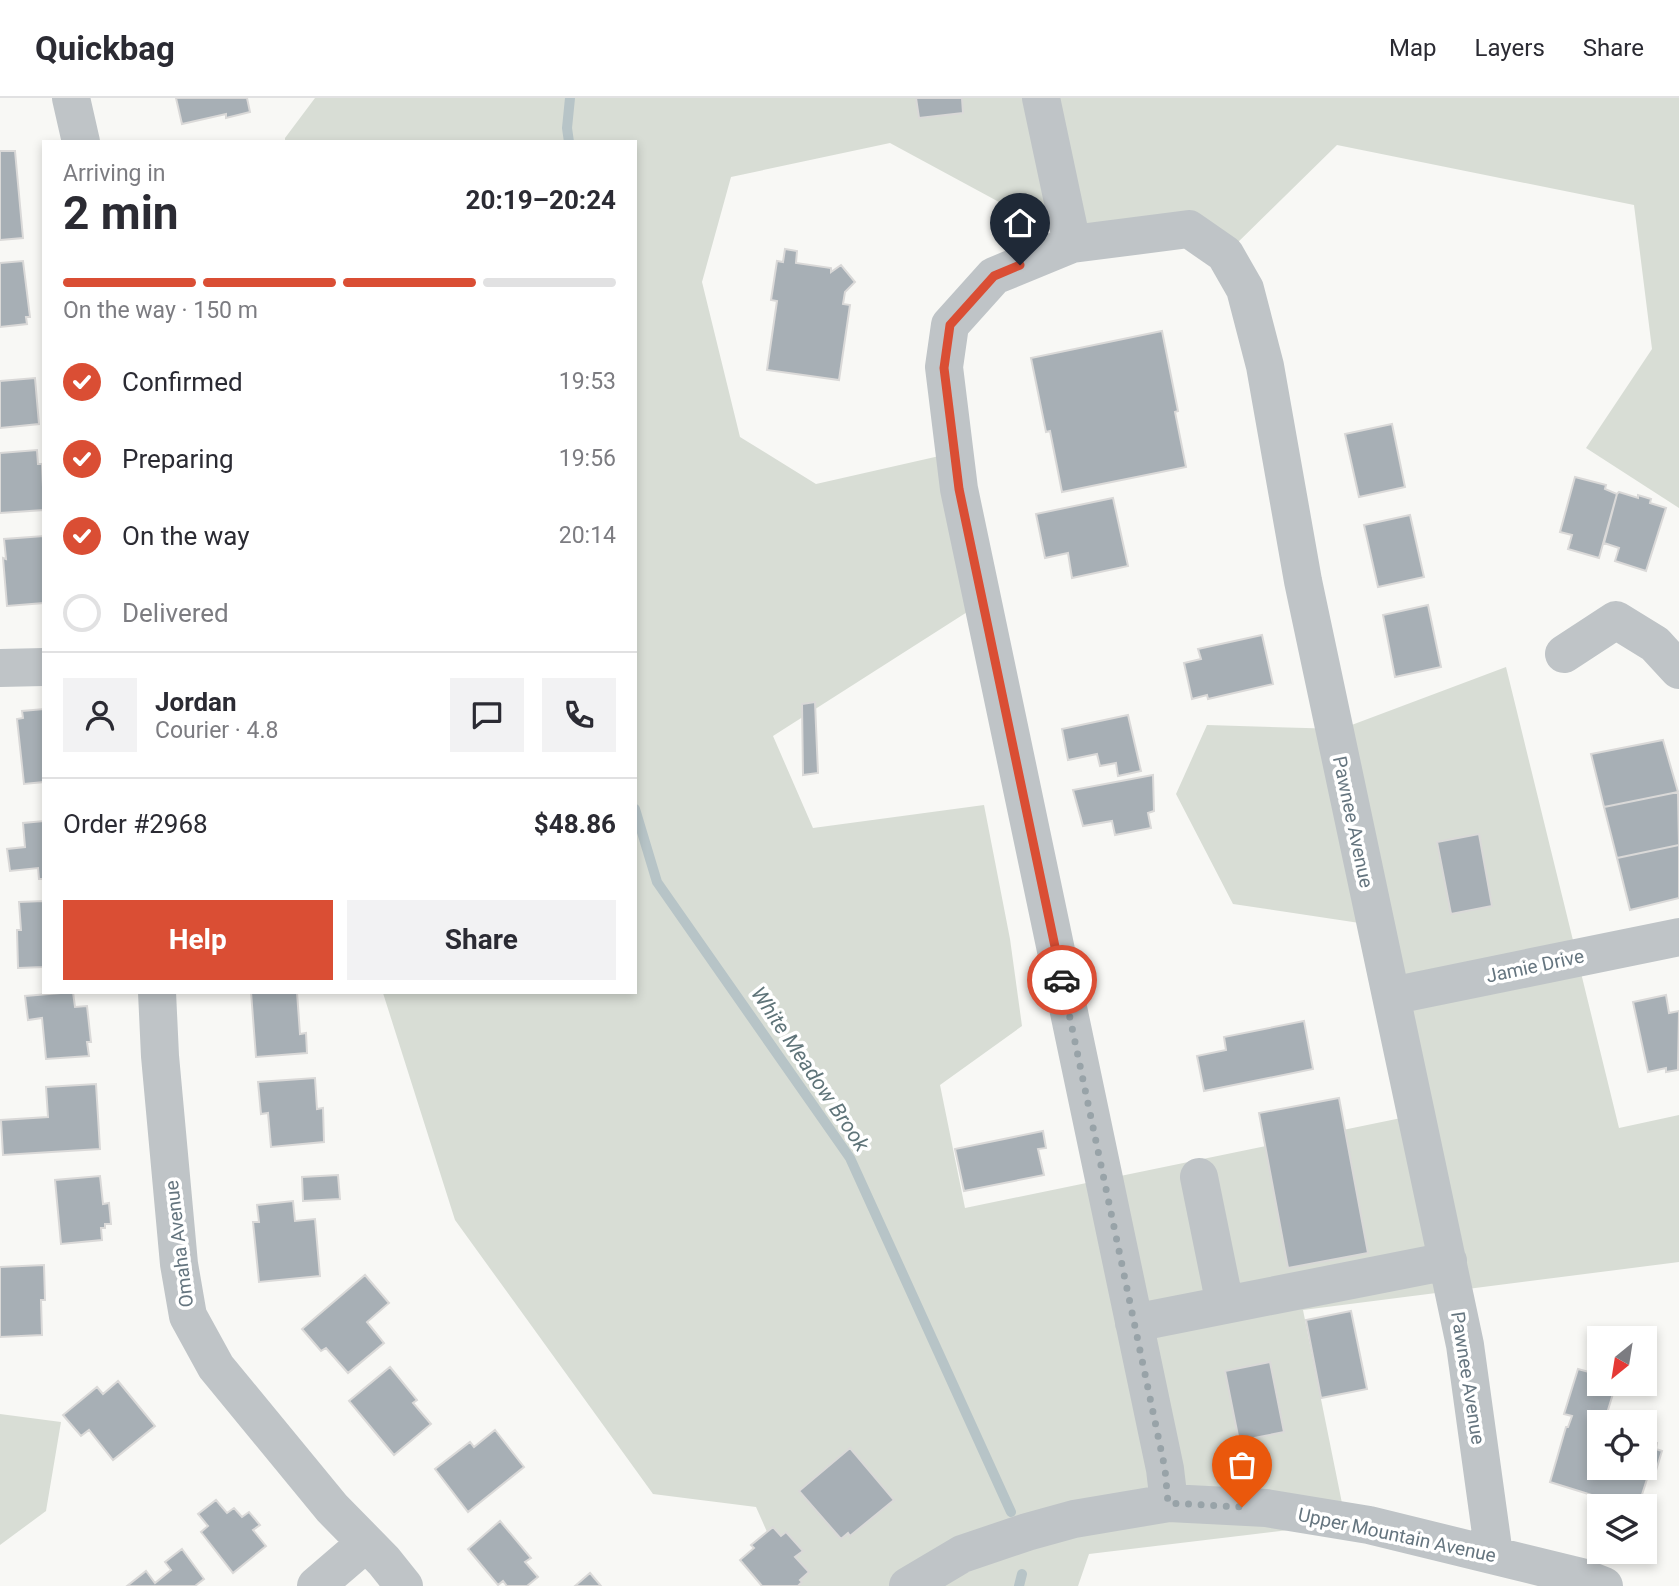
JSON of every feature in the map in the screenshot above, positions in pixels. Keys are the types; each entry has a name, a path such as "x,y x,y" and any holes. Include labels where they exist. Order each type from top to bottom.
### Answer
{"street":[{"path":"71,98 81,140"},
{"path":"1041,98 1072,244"},
{"name":"Pawnee Avenue","path":"1168,1503 1165,1469 959,489 944,368 950,325 994,276 1072,244 1189,229 1225,254 1245,289 1265,366 1306,594 1346,790 1465,1345 1494,1555"},
{"path":"1564,653 1616,620 1655,644 1679,670"},
{"path":"0,668 42,667"},
{"name":"Jamie Drive","path":"1391,996 1679,937"},
{"name":"Omaha Avenue","path":"157,994 160,1056 178,1250 188,1316 216,1367 332,1508 384,1561 404,1586"},
{"path":"1199,1177 1225,1305"},
{"path":"1134,1323 1448,1261"},
{"name":"Upper Mountain Avenue","path":"908,1586 962,1554 1027,1532 1073,1519 1168,1503 1266,1508 1369,1525 1581,1577 1604,1586"},
{"path":"316,1586 366,1543"}],"shaded area":[{"path":"315,98 1679,98 1679,508 1586,448 1652,349 1634,205 1337,145 1232,248 1082,247 890,143 731,177 702,282 740,437 816,484 957,452 986,600 773,736 813,828 984,805 1010,939 1022,1026 940,1085 965,1208 1406,1117 1386,927 1233,904 1176,794 1207,725 1341,729 1506,667 1619,1128 1679,1115 1679,1262 1303,1310 1346,1523 1089,1554 1078,1586 791,1586 756,1507 653,1494 455,1220 383,994 637,994 637,140 285,138"},
{"path":"0,1414 61,1422 46,1511 0,1545"}],"building":[{"path":"176,98 247,98 250,112 226,118 226,114 182,124"},
{"path":"916,98 962,98 963,113 919,118"},
{"path":"0,151 15,151 23,238 0,240"},
{"path":"785,249 797,251 796,263 831,268 831,272 841,265 855,282 845,292 843,304 850,305 839,380 767,370 777,301 771,300 777,261 783,262"},
{"path":"23,261 30,317 26,317 27,324 0,327 0,263"},
{"path":"1162,331 1186,467 1062,492 1031,358"},
{"path":"35,378 39,424 0,428 0,381"},
{"path":"1392,424 1405,487 1359,497 1345,434"},
{"path":"37,450 38,464 42,464 42,510 0,513 0,453"},
{"path":"1575,477 1606,485 1605,489 1617,494 1599,558 1568,549 1572,535 1560,532"},
{"path":"1619,492 1651,499 1650,503 1666,508 1646,571 1615,561 1619,548 1604,543"},
{"path":"1113,498 1128,566 1072,578 1068,553 1045,558 1036,514"},
{"path":"1410,515 1424,577 1378,587 1364,525"},
{"path":"42,536 42,603 7,606 4,539"},
{"path":"1428,605 1441,667 1395,677 1383,615"},
{"path":"1262,635 1273,684 1208,699 1207,695 1192,699 1184,663 1201,659 1198,649"},
{"path":"815,702 818,773 803,775 802,704"},
{"path":"42,709 42,782 24,784 17,719 23,718 22,711"},
{"path":"1128,715 1141,771 1118,776 1116,763 1100,766 1097,754 1068,760 1062,729"},
{"path":"1663,740 1678,792 1604,807 1591,754"},
{"path":"1153,775 1154,811 1148,813 1151,828 1115,835 1112,821 1083,826 1073,790"},
{"path":"1678,792 1679,845 1617,858 1604,807"},
{"path":"42,821 42,879 39,879 38,868 10,871 7,849 25,847 23,823"},
{"path":"1479,834 1492,906 1451,914 1437,842"},
{"path":"1679,845 1679,898 1630,910 1617,858"},
{"path":"42,901 42,967 18,968 17,930 21,930 19,902"},
{"path":"73,994 75,1007 87,1006 91,1042 87,1042 89,1056 46,1059 42,1018 28,1020 25,996"},
{"path":"251,994 297,994 300,1034 306,1033 307,1053 256,1057"},
{"path":"1666,995 1669,1013 1679,1011 1678,1070 1666,1072 1666,1068 1648,1072 1633,1002"},
{"path":"1304,1021 1313,1069 1204,1091 1197,1056 1226,1050 1224,1037"},
{"path":"315,1078 317,1109 323,1108 324,1142 271,1147 268,1113 261,1114 258,1082"},
{"path":"96,1084 100,1149 3,1155 1,1120 48,1117 46,1087"},
{"path":"1339,1098 1368,1253 1288,1268 1259,1113"},
{"path":"1043,1131 1046,1148 1038,1149 1044,1175 964,1191 955,1149"},
{"path":"338,1175 340,1199 303,1201 302,1177"},
{"path":"100,1176 103,1204 109,1203 111,1224 105,1224 105,1228 101,1228 102,1240 61,1244 55,1180"},
{"path":"293,1201 295,1221 315,1219 320,1276 259,1282 253,1222 259,1222 257,1205"},
{"path":"44,1265 42,1335 0,1337 0,1267"},
{"path":"365,1275 389,1303 367,1322 384,1343 348,1373 326,1348 321,1351 302,1329"},
{"path":"1351,1311 1367,1389 1321,1398 1306,1320"},
{"path":"1270,1362 1284,1432 1239,1441 1225,1371"},
{"path":"390,1367 417,1400 413,1403 431,1424 394,1455 349,1401"},
{"path":"1578,1369 1587,1371 1587,1396 1612,1396 1608,1410 1587,1410 1587,1480 1647,1480 1642,1494 1588,1494 1550,1482 1566,1427 1572,1416 1564,1414"},
{"path":"118,1381 155,1426 113,1460 89,1430 81,1436 63,1415 97,1387 103,1394"},
{"path":"495,1430 524,1467 468,1512 435,1469 470,1442 474,1447"},
{"path":"850,1448 894,1500 850,1536 848,1533 841,1539 799,1491"},
{"path":"1657,1449 1662,1451 1657,1467"},
{"path":"216,1500 227,1513 234,1508 242,1517 249,1512 260,1525 253,1530 266,1546 233,1573 201,1532 208,1526 198,1514"},
{"path":"500,1521 531,1558 525,1562 538,1577 527,1586 507,1586 503,1581 498,1585 468,1549"},
{"path":"773,1527 781,1536 786,1532 803,1551 795,1557 809,1572 800,1580 802,1582 798,1586 762,1586 740,1560 754,1548 751,1545"},
{"path":"182,1549 204,1579 195,1586 127,1586 146,1571 155,1583 171,1570 165,1562"},
{"path":"590,1573 601,1586 575,1586"}],"waterway":[{"name":"White Meadow Brook","path":"569,140 570,98"},
{"name":"White Meadow Brook","path":"637,816 657,882 850,1158 1011,1512"},
{"name":"White Meadow Brook","path":"1019,1586 1022,1574"}],"way so far":[{"path":"1062,980 1165,1469 1168,1503 1242,1507"}],"route":[{"path":"1020,265 994,276 950,325 944,368 959,489 1062,980"}]}
